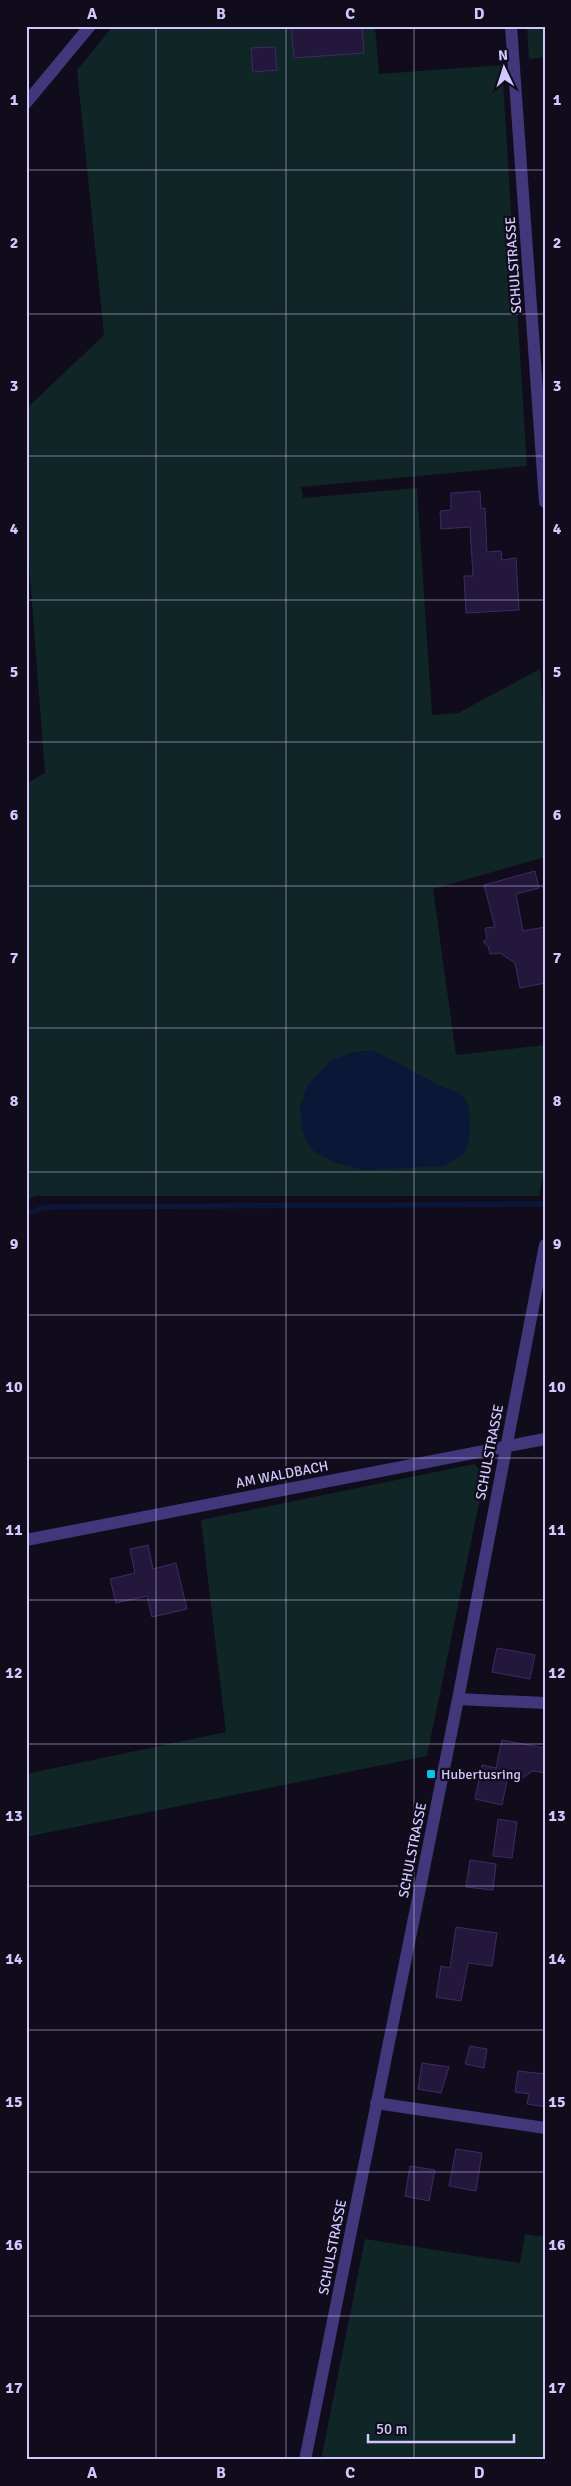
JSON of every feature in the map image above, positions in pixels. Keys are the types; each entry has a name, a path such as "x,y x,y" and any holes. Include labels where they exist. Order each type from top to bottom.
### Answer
{"street":[{"path":"26,103 90,26"},
{"name":"SCHULSTRASSE","path":"511,26 545,502"},
{"name":"SCHULSTRASSE","path":"305,2460 458,1699 545,1245"},
{"name":"AM WALDBACH","path":"26,1540 485,1449 545,1439"},
{"path":"458,1699 545,1703"},
{"path":"376,2103 545,2128"}],"green space":[{"path":"113,26 375,26 379,74 502,65 527,466 301,487 303,498 417,488 432,715 458,713 540,669 545,732 545,857 433,889 456,1055 545,1045 545,1167 539,1196 35,1196 26,1201 26,784 45,773 26,525 26,409 104,335 77,70"},
{"path":"527,26 545,26 545,57 529,59"},
{"path":"474,1464 485,1474 427,1756 26,1837 26,1774 226,1732 201,1520"},
{"path":"525,2234 545,2237 545,2460 321,2460 365,2239 520,2263"}],"water":[{"path":"357,1051 375,1051 440,1086 457,1092 466,1100 469,1110 470,1133 467,1148 462,1156 443,1166 364,1170 334,1162 316,1153 309,1146 302,1128 300,1108 307,1086 330,1061"}],"building":[{"path":"291,26 362,26 364,53 294,58"},
{"path":"275,47 277,70 253,72 251,48"},
{"path":"480,491 481,509 485,508 487,552 501,551 502,560 516,558 519,610 466,613 464,576 473,576 470,527 441,529 440,511 451,510 451,493"},
{"path":"535,871 539,888 516,894 523,931 545,927 545,983 520,988 515,963 500,953 490,954 488,946 483,942 487,938 485,928 495,927 484,885"},
{"path":"148,1545 153,1569 176,1563 187,1609 152,1617 147,1596 116,1603 110,1579 135,1573 130,1549"},
{"path":"497,1648 535,1655 530,1679 492,1672"},
{"path":"502,1740 545,1748 545,1773 533,1771 521,1779 508,1776 502,1805 475,1799 482,1765 496,1768"},
{"path":"498,1819 517,1822 512,1858 493,1856"},
{"path":"470,1860 496,1864 493,1890 466,1887"},
{"path":"456,1927 497,1933 492,1966 468,1963 461,2001 436,1997 441,1966 450,1968"},
{"path":"470,2046 487,2049 484,2068 465,2064"},
{"path":"422,2063 449,2067 441,2093 418,2089"},
{"path":"518,2071 545,2074 545,2107 527,2104 529,2094 515,2092"},
{"path":"456,2149 482,2153 476,2191 449,2186"},
{"path":"410,2166 435,2170 429,2201 405,2196"}],"waterway":[{"path":"26,1214 45,1207 545,1204"}],"place":[{"name":"Hubertusring","path":"431,1774"}]}
